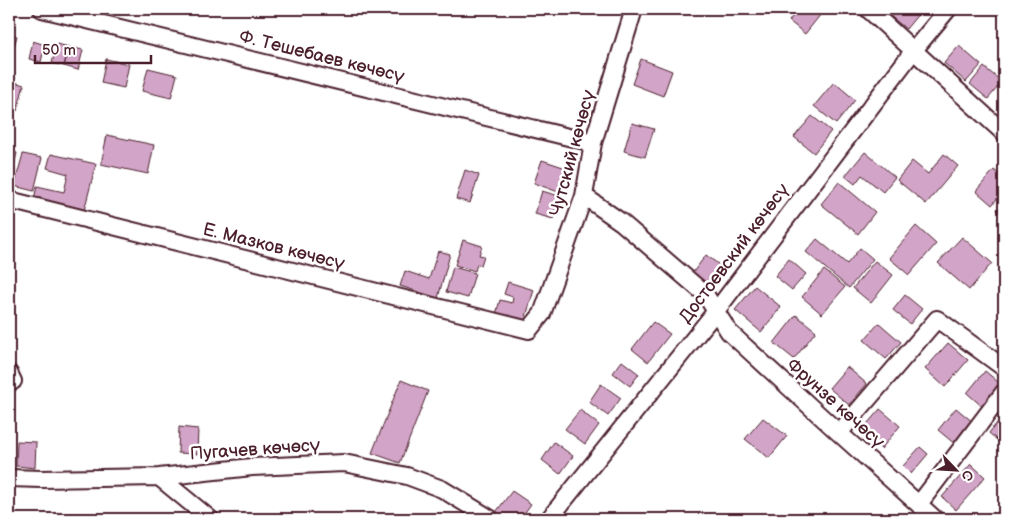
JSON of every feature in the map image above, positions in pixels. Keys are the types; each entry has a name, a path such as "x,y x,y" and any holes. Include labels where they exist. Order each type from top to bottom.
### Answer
{"street":[{"name":"Ф. Тешебаев көчөсү","path":"42,9 593,143"},
{"name":"Чутский көчөсү","path":"529,330 542,314 584,196 593,143 634,9"},
{"path":"868,9 1004,133"},
{"name":"Достоевский көчөсү","path":"549,519 716,311 914,50 948,9"},
{"name":"Фрунзе көчөсү","path":"584,196 621,222 705,294 729,332 935,519"},
{"name":"Е. Мазков көчөсү","path":"9,200 529,330"},
{"path":"839,433 937,319 1004,368"},
{"path":"919,504 1004,392"},
{"name":"Пугачев көчөсү","path":"9,478 159,477 252,467 344,463 407,476 442,488 492,519"},
{"path":"159,477 210,519"}],"building":[{"path":"798,9 814,9 821,14 805,34 789,21"},
{"path":"916,9 920,12 906,29 883,10"},
{"path":"9,34 17,36 11,57 9,56"},
{"path":"33,41 45,45 41,62 29,59"},
{"path":"57,44 69,47 64,66 52,63"},
{"path":"959,46 981,65 966,82 944,63"},
{"path":"69,47 83,50 78,70 64,66"},
{"path":"106,59 129,64 124,88 101,83"},
{"path":"641,59 672,71 663,96 632,84"},
{"path":"984,67 1002,82 988,99 970,84"},
{"path":"148,68 177,75 171,98 142,91"},
{"path":"9,75 15,77 14,82 24,85 17,111 9,108"},
{"path":"834,82 855,100 836,124 814,106"},
{"path":"812,116 831,131 814,153 794,137"},
{"path":"632,123 654,129 645,157 624,151"},
{"path":"107,135 154,145 148,174 101,164"},
{"path":"9,151 17,153 9,187"},
{"path":"865,152 895,177 883,192 862,175 855,184 845,176"},
{"path":"23,154 42,158 34,191 14,186"},
{"path":"51,154 96,164 84,211 34,199 37,186 64,192 68,174 47,168"},
{"path":"944,154 958,166 926,204 897,180 912,161 928,174"},
{"path":"542,160 569,169 561,193 534,183"},
{"path":"465,170 479,175 470,203 456,199"},
{"path":"994,170 1004,178 1004,190 992,205 976,191"},
{"path":"839,182 875,212 858,234 821,204"},
{"path":"542,191 559,196 553,219 535,214"},
{"path":"1004,202 1004,216 997,210"},
{"path":"916,226 936,244 909,275 889,258"},
{"path":"962,237 992,263 969,290 938,263"},
{"path":"817,239 847,264 860,248 873,259 849,288 806,252"},
{"path":"463,240 482,246 479,255 484,256 481,265 477,264 475,271 455,265"},
{"path":"438,251 450,254 438,298 400,286 405,271 429,279"},
{"path":"706,255 722,267 707,287 691,275"},
{"path":"789,259 806,274 792,290 775,276"},
{"path":"875,261 893,275 871,303 853,288"},
{"path":"453,267 475,273 468,298 446,292"},
{"path":"824,270 845,287 822,314 802,297"},
{"path":"508,282 534,290 524,323 496,314 500,300 512,303 513,297 504,294"},
{"path":"755,286 781,307 761,332 735,310"},
{"path":"905,295 922,309 910,324 893,310"},
{"path":"796,315 816,331 794,359 774,343"},
{"path":"653,322 670,334 648,362 632,349"},
{"path":"879,323 901,342 886,359 864,340"},
{"path":"948,343 968,360 945,387 925,369"},
{"path":"622,361 639,374 630,386 613,373"},
{"path":"847,367 867,384 849,405 829,388"},
{"path":"985,371 1004,387 985,409 967,393"},
{"path":"401,380 428,391 400,463 372,453"},
{"path":"601,384 621,398 608,416 589,402"},
{"path":"956,408 974,423 956,445 938,430"},
{"path":"880,409 900,426 881,449 861,431"},
{"path":"580,410 599,425 585,444 565,429"},
{"path":"1004,414 1004,446 989,433"},
{"path":"763,418 787,436 769,458 745,439"},
{"path":"179,427 198,429 197,454 178,453"},
{"path":"17,441 36,442 35,468 16,466"},
{"path":"554,442 573,456 560,474 542,460"},
{"path":"920,447 928,454 911,474 903,466"},
{"path":"971,464 985,477 956,510 942,497"},
{"path":"512,491 531,504 520,519 506,519 496,512"},
{"path":"993,513 1001,519 988,519"}]}
